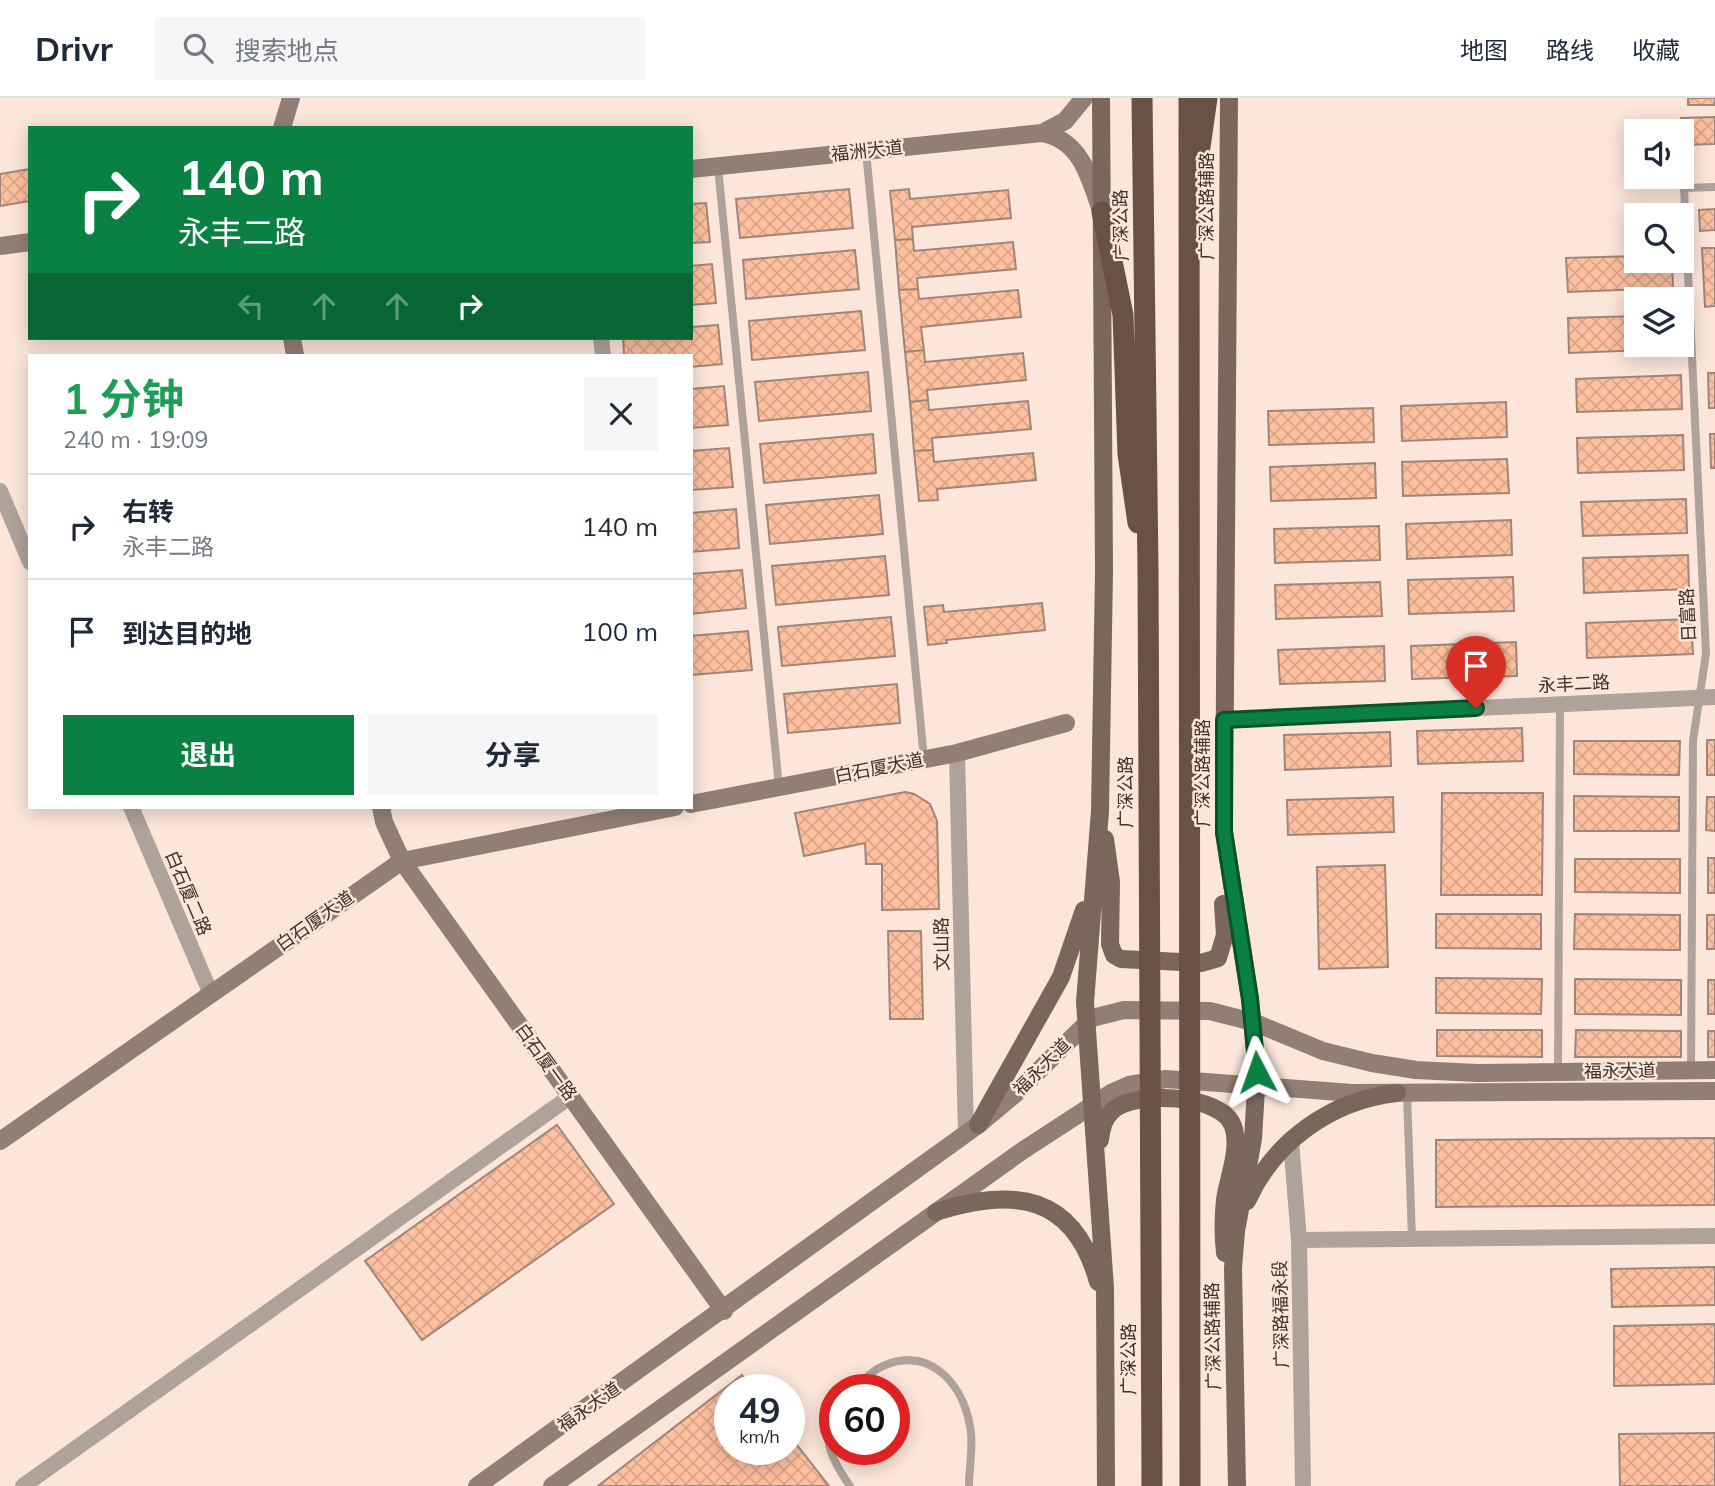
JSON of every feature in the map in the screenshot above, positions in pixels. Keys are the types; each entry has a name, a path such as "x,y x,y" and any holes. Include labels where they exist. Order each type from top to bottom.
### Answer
{"highway":[{"name":"广深公路","path":"1142,98 1148,570 1152,1486"},
{"path":"1189,98 1190,1486"},
{"path":"1191,208 1207,98"},
{"path":"1102,212 1121,295 1130,486 1148,570"}],"main road":[{"path":"283,126 291,98"},
{"path":"1042,133 1065,121 1084,98"},
{"path":"1101,98 1104,570 1100,811 1086,975 1086,1024 1099,1186 1106,1332 1106,1486"},
{"name":"广深公路辅路","path":"1229,98 1224,832 1253,1022 1257,1085 1254,1139 1236,1231 1232,1287 1237,1486"},
{"path":"1042,133 1055,135 1076,152 1087,168 1102,212"},
{"name":"福洲大道","path":"693,169 1042,133"},
{"path":"0,246 28,242"},
{"name":"白石厦大道","path":"693,804 957,753 1066,723"},
{"name":"白石厦一路","path":"381,809 402,861 724,1311"},
{"name":"白石厦大道","path":"0,1141 402,861 660,809"},
{"path":"1100,811 1111,882 1111,950 1121,959 1130,961 1201,962 1218,958 1225,935 1224,832"},
{"path":"972,1129 1061,976 1096,873"},
{"name":"福永大道","path":"477,1486 724,1311 972,1129 1015,1094 1086,1024 1113,1011 1210,1011 1253,1022 1323,1051 1382,1065 1477,1073 1715,1070"},
{"name":"福永大道","path":"552,1486 936,1212 1111,1093 1147,1081 1185,1080 1352,1093 1715,1091"},
{"path":"1236,1231 1258,1179 1291,1141 1312,1124 1345,1104 1402,1093"},
{"path":"1099,1186 1101,1128 1112,1110 1122,1104 1166,1099 1196,1102 1220,1110 1227,1116 1234,1131 1223,1235 1232,1287"},
{"path":"936,1212 989,1199 1032,1202 1049,1210 1080,1238 1090,1257 1106,1332"}],"street":[{"path":"0,491 26,543"},
{"name":"永丰二路","path":"1224,720 1707,698"},
{"name":"文山路","path":"957,753 972,1129"},
{"name":"白石厦二路","path":"132,809 211,994"},
{"path":"23,1486 571,1097"},
{"name":"广深路福永段","path":"1291,1141 1299,1240 1303,1486"},
{"path":"1299,1240 1715,1236"}],"lane":[{"path":"866,151 924,759"},
{"path":"718,167 779,787"},
{"name":"日富路","path":"1691,1071 1693,741 1707,698 1684,188 1715,187"},
{"path":"1558,1072 1560,704"},
{"path":"1402,1093 1412,1239"},
{"path":"872,1374 881,1366 909,1359 934,1364 957,1386 971,1427 968,1486"},
{"path":"835,1465 850,1486"}],"building":[{"path":"1688,98 1715,98 1715,105 1688,105"},
{"path":"1715,117 1715,144 1694,145 1694,119 1681,118"},
{"path":"28,169 28,201 0,206 0,174"},
{"path":"849,189 853,228 740,238 736,199"},
{"path":"909,189 910,199 1008,190 1011,218 912,227 913,239 895,240 890,191"},
{"path":"706,203 710,242 693,243 693,204"},
{"path":"1715,209 1715,230 1700,231 1699,210"},
{"path":"913,239 914,251 1013,242 1016,269 917,278 918,289 899,290 895,240"},
{"path":"1702,248 1715,248 1715,306 1705,307"},
{"path":"855,250 859,289 746,299 743,260"},
{"path":"1624,256 1624,273 1672,273 1673,287 1624,287 1624,290 1568,292 1566,258"},
{"path":"712,264 716,303 693,305 693,266"},
{"path":"918,289 919,299 1018,290 1021,317 921,327 924,350 905,352 899,290"},
{"path":"861,311 865,350 752,360 749,321"},
{"path":"1624,316 1624,351 1569,353 1568,318"},
{"path":"718,325 722,364 693,367 693,354 624,354 623,340 693,340 693,327"},
{"path":"924,350 925,362 1023,353 1026,380 927,390 928,400 910,402 905,352"},
{"path":"868,372 871,411 759,421 755,382"},
{"path":"1708,373 1715,373 1715,408 1709,408"},
{"path":"1681,375 1682,409 1577,412 1576,379"},
{"path":"724,386 728,425 693,428 693,389"},
{"path":"928,400 929,410 1028,401 1031,429 932,438 933,450 914,451 910,402"},
{"path":"1506,402 1507,437 1402,441 1401,406"},
{"path":"1373,408 1374,442 1269,445 1268,411"},
{"path":"873,434 876,473 764,483 760,444"},
{"path":"1710,434 1715,434 1715,468 1711,468"},
{"path":"1683,435 1684,470 1578,473 1577,438"},
{"path":"729,448 733,487 693,490 693,451"},
{"path":"933,450 934,462 1033,453 1036,480 937,489 938,500 919,501 914,451"},
{"path":"1507,459 1509,493 1403,496 1402,462"},
{"path":"1375,463 1376,498 1271,501 1270,467"},
{"path":"879,495 883,534 770,544 766,505"},
{"path":"1686,499 1687,533 1583,536 1581,502"},
{"path":"736,509 739,548 693,552 693,513"},
{"path":"1511,520 1512,555 1407,559 1406,524"},
{"path":"1379,526 1380,560 1275,563 1274,529"},
{"path":"1688,555 1689,589 1584,593 1583,558"},
{"path":"885,556 889,595 776,605 772,566"},
{"path":"742,570 746,608 693,614 693,574"},
{"path":"1513,577 1514,611 1409,614 1408,580"},
{"path":"1380,582 1382,616 1276,619 1275,585"},
{"path":"1042,603 1045,630 946,640 947,643 928,645 924,607 943,605 944,612"},
{"path":"891,617 895,656 782,666 778,627"},
{"path":"1691,619 1693,654 1587,658 1586,623"},
{"path":"748,631 752,670 693,675 693,636"},
{"path":"1516,642 1517,676 1412,679 1411,646"},
{"path":"1384,646 1385,681 1280,684 1278,650"},
{"path":"897,684 900,723 788,733 784,694"},
{"path":"1522,728 1523,761 1418,764 1417,731"},
{"path":"1390,732 1391,766 1285,770 1284,735"},
{"path":"1707,740 1715,740 1715,775 1707,775"},
{"path":"1574,741 1680,741 1679,775 1574,774"},
{"path":"905,792 930,804 937,821 939,909 882,910 882,864 866,864 865,843 804,856 795,813"},
{"path":"1442,793 1543,793 1542,895 1441,895"},
{"path":"1574,796 1679,797 1679,831 1574,831"},
{"path":"1393,797 1394,832 1288,835 1287,800"},
{"path":"1707,797 1715,797 1715,831 1706,830"},
{"path":"1708,858 1715,858 1715,893 1708,893"},
{"path":"1575,859 1680,859 1680,893 1575,892"},
{"path":"1385,865 1388,967 1319,969 1317,867"},
{"path":"1436,914 1541,914 1541,949 1436,948"},
{"path":"1575,914 1680,915 1680,950 1574,949"},
{"path":"1707,915 1715,915 1715,949 1707,949"},
{"path":"888,931 921,931 923,1019 890,1019"},
{"path":"1436,978 1542,979 1541,1014 1436,1013"},
{"path":"1575,979 1681,980 1681,1015 1575,1014"},
{"path":"1708,980 1715,980 1715,1014 1708,1014"},
{"path":"1437,1030 1542,1030 1542,1057 1437,1056"},
{"path":"1576,1030 1681,1031 1681,1057 1575,1057"},
{"path":"1708,1031 1715,1031 1715,1057 1708,1057"},
{"path":"557,1125 614,1204 422,1340 365,1261"},
{"path":"1715,1138 1715,1205 1436,1207 1436,1140"},
{"path":"1715,1267 1715,1305 1612,1307 1611,1269"},
{"path":"1715,1324 1715,1384 1614,1386 1614,1326"},
{"path":"714,1397 714,1465 805,1465 805,1455 829,1486 598,1486"},
{"path":"1715,1433 1715,1486 1620,1486 1619,1434"}],"route":[{"path":"1257,1072 1250,999 1231,894 1224,832 1224,720 1476,708"}]}
